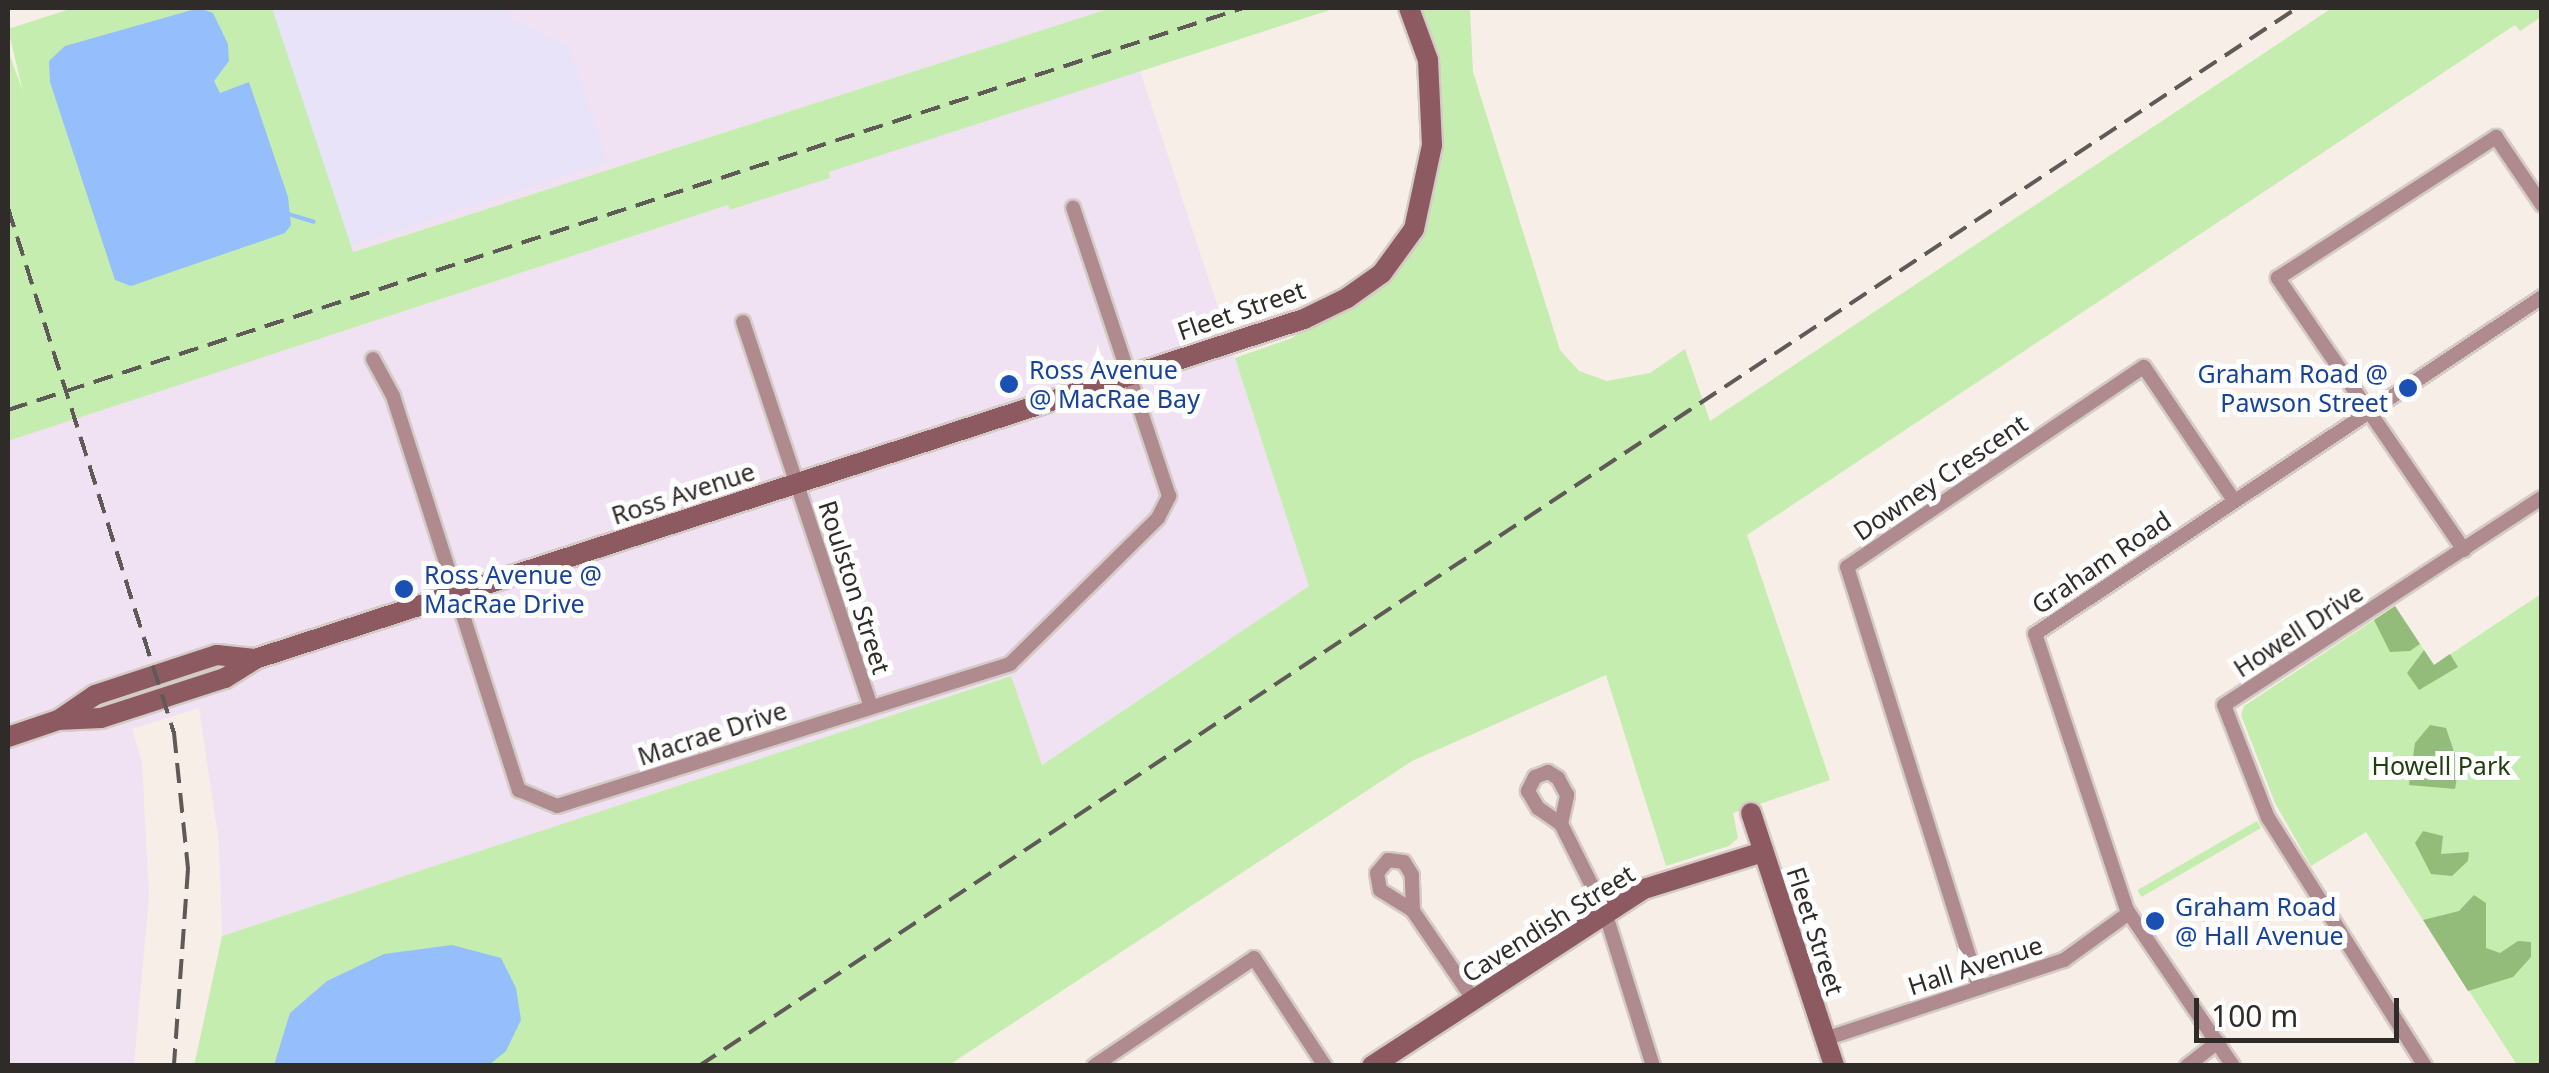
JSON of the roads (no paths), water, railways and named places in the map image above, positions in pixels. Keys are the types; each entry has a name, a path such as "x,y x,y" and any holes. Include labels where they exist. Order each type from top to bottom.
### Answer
{"main road":[{"name":"Fleet Street","path":"1128,374 1304,319 1382,273 1414,230 1432,145 1428,60 1409,8"},
{"name":"Ross Avenue","path":"8,737 58,720 101,718 226,678 255,659 1128,374"},
{"name":"Fleet Street","path":"1751,813 1834,1066"},
{"name":"Cavendish Street","path":"1372,1066 1644,890 1764,852"}],"street":[{"path":"2464,550 2278,278 2496,137 2542,205"},
{"name":"Macrae Drive","path":"373,358 393,396 519,790 557,806 1010,664 1158,518 1169,496 1073,208"},
{"name":"Graham Road","path":"2233,1066 2129,913 2035,634 2542,297"},
{"name":"Roulston Street","path":"743,322 871,706"},
{"name":"Downey Crescent","path":"1979,988 1847,566 2144,368 2233,499"},
{"name":"Howell Drive","path":"2424,1066 2268,818 2224,705 2542,498"},
{"path":"1562,824 1605,912 1653,1066"},
{"path":"1413,911 1473,999"},
{"name":"Hall Avenue","path":"1825,1039 2064,960 2129,913"},
{"path":"1094,1066 1254,958 1325,1066"},
{"path":"2187,1066 2218,1042"}],"water":[{"path":"199,8 213,13 228,44 229,61 214,81 220,93 249,82 288,197 291,225 285,233 131,286 115,280 50,82 49,61 65,46"},
{"path":"452,945 501,958 516,988 521,1020 506,1051 489,1065 274,1065 290,1013 327,981 384,954"}],"waterway":[{"path":"285,213 314,222"}],"railway":[{"path":"8,410 1243,8"},
{"path":"699,1066 2297,8"},
{"path":"8,208 174,733 188,869 174,1066"}],"place":[{"name":"Ross Avenue @ MacRae Bay","path":"1009,384"},
{"name":"Graham Road @ Pawson Street","path":"2408,388"},
{"name":"Ross Avenue @ MacRae Drive","path":"404,589"},
{"name":"Graham Road @ Hall Avenue","path":"2155,921"}],"park label":[{"name":"Howell Park","path":"2441,765"}]}
